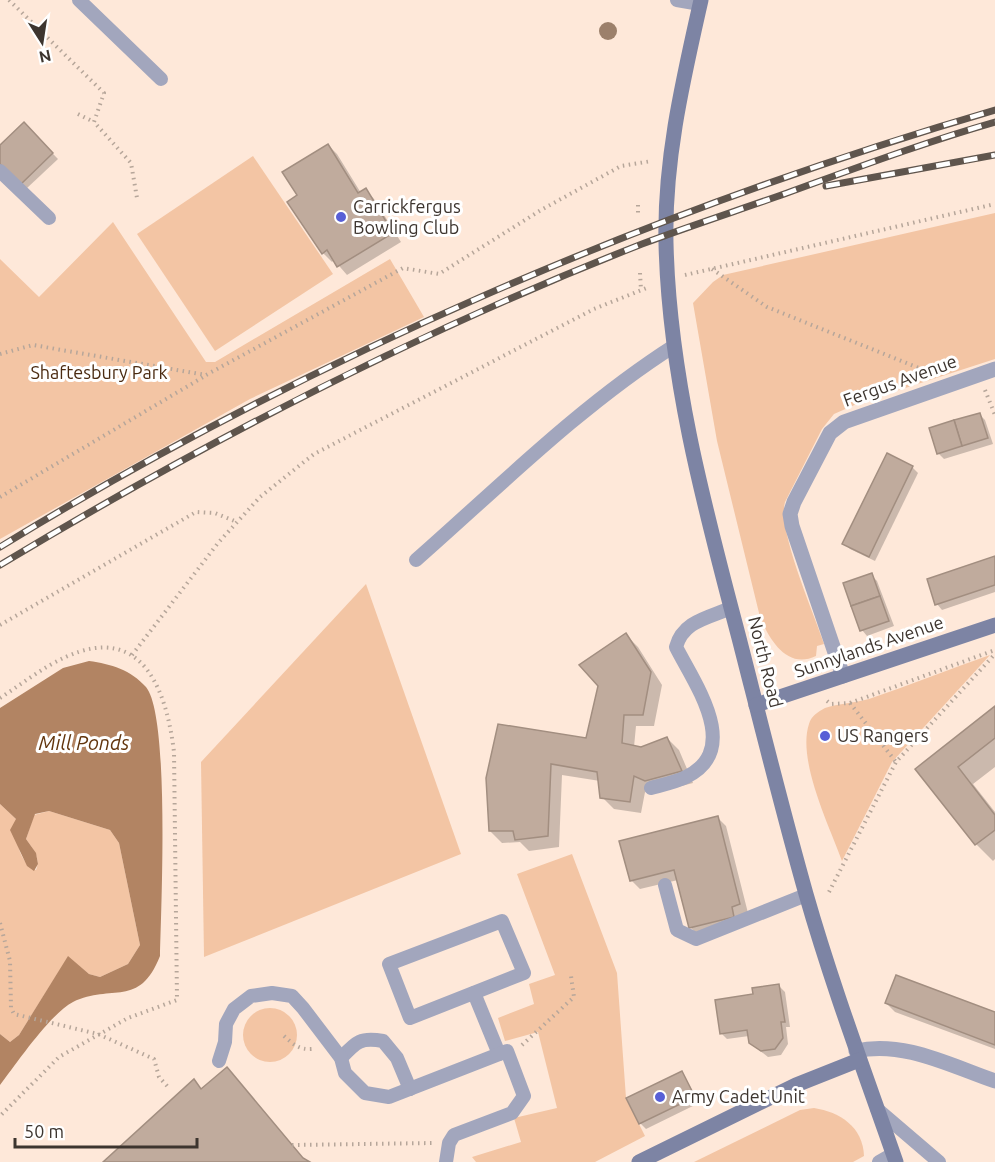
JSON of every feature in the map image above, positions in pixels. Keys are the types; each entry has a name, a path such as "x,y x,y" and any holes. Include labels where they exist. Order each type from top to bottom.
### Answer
{"street":[{"name":"North Road","path":"701,2 680,92 670,159 666,242 674,346 689,434 731,608 806,895 857,1056 895,1158"},
{"name":"Fergus Avenue","path":"843,676 792,526 790,514 794,502 837,427 860,414 995,369"},
{"name":"Sunnylands Avenue","path":"756,705 995,625"},
{"path":"639,1162 874,1047 901,1049 995,1081"}],"lane":[{"path":"80,0 161,79"},
{"path":"677,0 701,2"},
{"path":"0,171 49,218"},
{"path":"416,560 595,403 674,346"},
{"path":"651,788 687,777 702,766 711,749 711,719 701,691 676,647 679,634 686,627 731,608"},
{"path":"665,885 677,930 696,939 806,895"},
{"path":"502,921 524,973 474,993 410,1018 389,964 502,921"},
{"path":"219,1061 225,1042 226,1024 234,1009 252,996 272,993 292,996 341,1058 345,1073 365,1093 389,1097 504,1055"},
{"path":"446,1162 449,1143 454,1135 512,1113 524,1096 474,993"},
{"path":"341,1058 356,1042 368,1038 383,1041 397,1058 410,1089"},
{"path":"877,1109 939,1162"},
{"path":"879,1162 895,1158"}],"path":[{"path":"9,0 104,93 94,122"},
{"path":"78,114 94,122 131,164 137,198"},
{"path":"0,497 78,453 206,375 403,268 439,274 541,210 621,165 670,159"},
{"path":"132,655 218,543 237,522 260,497 314,454 594,309 668,279 995,204"},
{"path":"638,205 638,215"},
{"path":"712,269 766,308 955,381"},
{"path":"640,273 641,290"},
{"path":"0,354 33,345 206,375"},
{"path":"0,625 196,512 215,513 237,522"},
{"path":"0,698 51,664 72,656 111,649 132,655 152,674 169,714 174,752 177,1000 128,1018 59,1057 0,1116"},
{"path":"808,689 831,704 850,703 995,650"},
{"path":"829,892 896,762 995,654"},
{"path":"850,703 896,762"},
{"path":"0,923 10,961 11,1008 14,1014 98,1034 153,1058 159,1077 168,1087"},
{"path":"504,1055 574,997 571,976"},
{"path":"292,1145 449,1143"}],"green space":[{"path":"253,156 333,274 215,351 137,234"},
{"path":"995,213 995,359 859,403 834,414 822,429 785,502 786,532 791,551 824,644 817,646 816,656 796,659 788,656 774,643 760,617 717,441 693,303 723,275"},
{"name":"Shaftesbury Park","path":"113,222 206,362 215,362 390,259 424,317 250,399 0,539 0,259 39,297"},
{"path":"366,584 461,854 204,957 201,762"},
{"path":"990,655 892,762 842,861 816,792 807,756 806,739 811,719 825,708 869,699"},
{"path":"0,804 16,819 17,841 21,855 36,870 37,858 26,839 34,815 49,811 110,830 119,843 140,945 128,964 100,977 89,974 68,957 19,1035 10,1042 0,1034"},
{"path":"572,854 617,973 626,1098 645,1136 595,1162 476,1162 472,1157 521,1142 514,1118 557,1108 538,1032 505,1041 498,1018 534,1004 529,984 555,975 517,874"},
{"path":"270,1008 280,1010 289,1016 295,1025 297,1035 295,1045 289,1054 280,1060 270,1062 260,1060 251,1054 245,1045 243,1035 245,1025 251,1016 260,1010"},
{"path":"814,1108 841,1117 855,1129 863,1146 864,1156 853,1162 694,1162 800,1110"}],"water":[{"name":"Mill Ponds","path":"89,661 113,666 134,676 146,687 154,705 161,772 160,956 152,972 143,983 134,989 87,997 64,1008 34,1040 0,1085 0,1034 10,1042 19,1035 68,956 89,974 100,977 128,964 140,945 119,843 110,830 49,811 35,814 26,839 36,853 38,864 34,871 27,866 10,830 16,819 0,804 0,708 63,668"}],"building":[{"path":"24,122 53,153 20,185 0,164 0,145"},
{"name":"Carrickfergus Bowling Club","path":"328,144 358,193 366,188 393,233 337,267 327,250 322,254 287,202 297,195 282,172"},
{"path":"980,413 988,438 962,446 954,420"},
{"path":"954,420 962,446 937,454 929,428"},
{"path":"887,453 913,466 869,557 842,544"},
{"path":"995,556 995,585 935,605 927,579"},
{"path":"872,573 880,596 851,606 843,583"},
{"path":"880,596 889,621 860,631 851,606"},
{"path":"626,633 651,672 643,715 624,715 622,743 641,747 667,737 682,771 645,781 634,776 630,802 600,798 597,772 551,764 548,836 515,840 513,831 489,831 486,778 498,724 586,738 598,686 579,665"},
{"path":"995,706 995,738 958,767 995,815 995,830 975,845 915,769"},
{"path":"718,816 740,904 732,907 734,917 689,928 674,870 630,881 619,841"},
{"path":"896,975 995,1012 995,1045 885,1003"},
{"path":"779,984 785,1022 781,1022 783,1038 775,1049 761,1051 749,1043 747,1030 720,1034 715,1000 753,994 752,988"},
{"path":"227,1067 303,1158 310,1162 103,1162 194,1079 201,1089"},
{"name":"Army Cadet Unit","path":"682,1071 695,1097 639,1124 626,1098"}],"railway":[{"path":"0,547 117,478 236,414 359,353 483,296 610,243 737,194 866,150 995,110"},
{"path":"0,565 77,519 234,432 395,351 476,314 642,244 943,138 995,122"},
{"path":"826,186 995,155"}],"place":[{"name":"Carrickfergus Bowling Club","path":"341,217"},
{"name":"US Rangers","path":"825,736"},
{"name":"Army Cadet Unit","path":"660,1097"}]}
